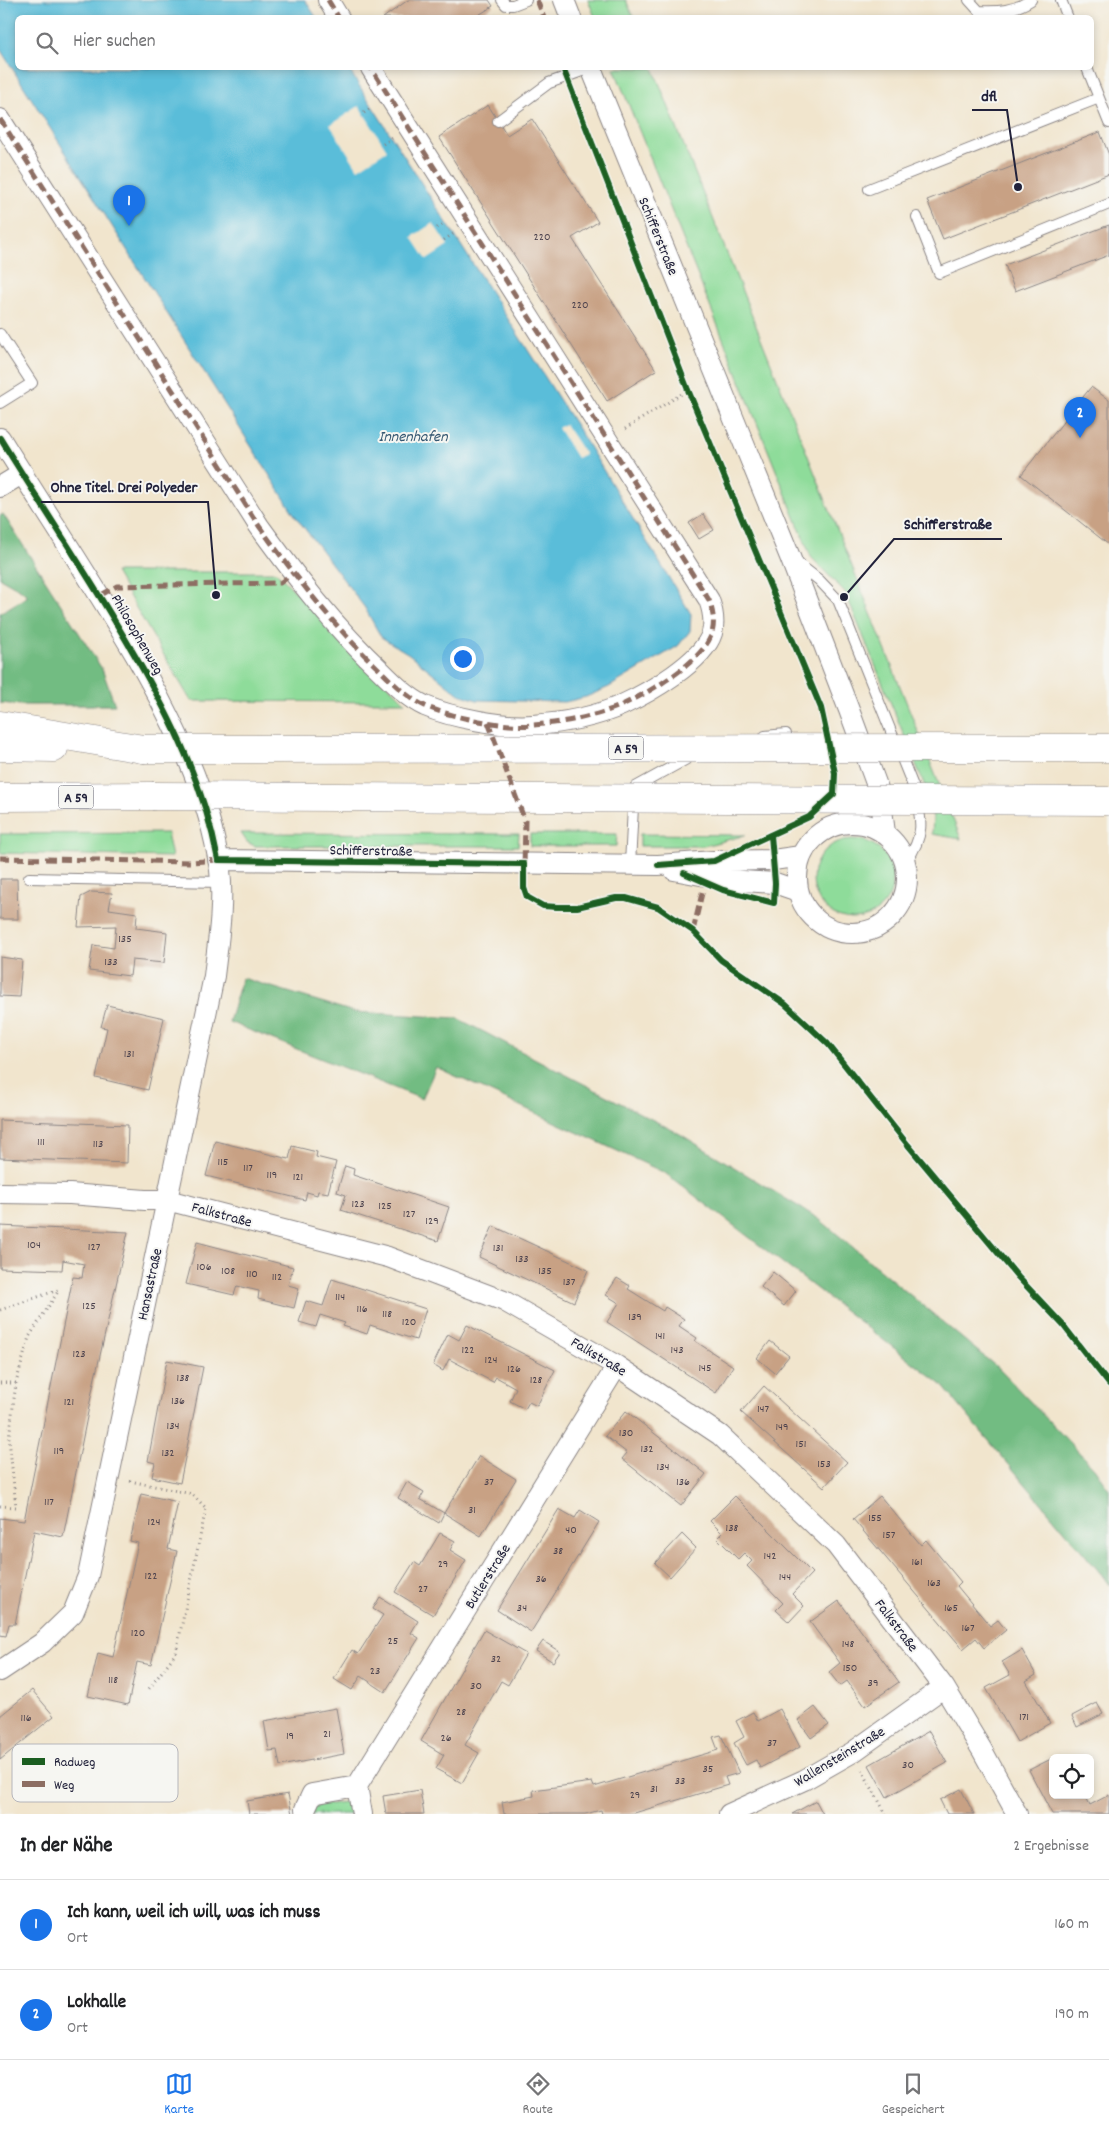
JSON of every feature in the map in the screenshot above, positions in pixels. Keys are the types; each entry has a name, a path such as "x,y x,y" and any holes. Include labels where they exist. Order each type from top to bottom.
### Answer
{"highway":[{"path":"0,725 143,749"},
{"name":"A 59","path":"0,747 143,749 1109,748"},
{"name":"A 59","path":"0,797 152,796 1109,802"}],"street":[{"path":"328,0 337,15"},
{"path":"564,0 570,15"},
{"path":"0,119 258,526 293,573 358,650 399,689 426,706 488,722 531,726 569,721 620,706 652,690 695,658 708,642 712,633 714,621 709,600 372,70"},
{"name":"Schifferstraße","path":"591,70 790,557 849,710 880,794 885,833"},
{"name":"Philosophenweg","path":"0,438 101,595 161,701 202,794 218,860"},
{"path":"0,487 23,473"},
{"name":"Schifferstraße","path":"849,710 859,757 860,780 850,822"},
{"path":"850,822 868,824 885,833 898,846 906,862 908,879 904,898 892,917 874,929 854,934 832,930 810,914 805,908 798,891 796,874 800,856 813,837 831,826 850,822"},
{"name":"Schifferstraße","path":"218,860 630,864 658,866 714,861 773,860 800,856"},
{"name":"Hansastraße","path":"0,1671 42,1643 73,1613 88,1576 214,976 220,922 218,860"},
{"name":"Schifferstraße","path":"658,866 684,873 728,880 775,884 798,891"},
{"name":"Falkstraße","path":"0,1193 70,1194 167,1200 397,1260 504,1301 617,1366 720,1436 836,1544 944,1687 982,1750 1017,1814"},
{"name":"Butlerstraße","path":"358,1786 617,1366"},
{"name":"Wallensteinstraße","path":"728,1814 804,1780 853,1752 944,1687"},
{"path":"306,1814 305,1808 312,1794 358,1786 362,1814"}],"lane":[{"path":"502,0 506,5 513,5 526,0"},
{"path":"969,0 980,11 1002,12 1031,0"},
{"path":"1061,0 1067,15"},
{"path":"498,122 549,83 585,70"},
{"path":"1088,70 1109,123"},
{"path":"870,189 1099,98"},
{"path":"917,218 938,273 1109,204"},
{"path":"0,334 32,383 0,404"},
{"path":"790,557 819,580 838,600 915,791 922,818 921,834 916,848 906,862"},
{"path":"630,864 634,788 723,739 786,734"},
{"path":"29,878 220,882"}],"path":[{"path":"608,440 688,390"},
{"path":"0,1310 59,1290 29,1337 16,1383 9,1438 16,1507 0,1506"},
{"path":"0,1383 16,1383"},
{"path":"129,1481 192,1494 206,1508 176,1654 148,1690"},
{"path":"853,1752 886,1814"}],"green space":[{"path":"588,0 626,0 632,15 594,15"},
{"path":"615,70 654,70 961,839 932,834 933,818 927,791 845,592 811,557"},
{"path":"3,514 102,669 115,705 20,705 0,703 0,613 28,596 0,578 0,516"},
{"path":"115,572 276,572 405,702 191,701"},
{"path":"167,833 172,857 0,853 0,834"},
{"path":"241,833 519,834 518,846 255,846 247,842"},
{"path":"530,834 617,834 616,846 530,846"},
{"path":"640,834 746,835 704,846 640,846"},
{"path":"853,839 868,842 881,851 890,864 893,879 890,894 881,907 868,916 853,919 838,916 825,907 816,894 813,879 816,864 825,851 838,842"},
{"path":"242,978 354,1012 457,1018 680,1134 819,1219 999,1369 1094,1468 1109,1489 1109,1585 941,1384 665,1173 436,1067 422,1099 229,1022"},
{"path":"350,1801 352,1814 311,1814 316,1806"}],"water":[{"name":"Innenhafen","path":"0,0 305,0 315,15 15,15 15,70 349,70 582,435 691,614 690,631 678,646 609,687 586,697 565,702 477,700 459,694 409,654 381,637 365,608 296,517 0,49"}],"pier":[{"path":"359,106 387,150 358,169 330,125"},
{"path":"433,223 448,246 427,260 412,237"},
{"path":"565,424 585,454 577,458 558,428"}],"building":[{"path":"408,0 489,0 493,6 479,15 387,15"},
{"path":"488,105 507,135 532,119 598,222 572,238 656,370 607,401 439,137"},
{"path":"1100,132 1109,155 1109,174 943,239 927,200"},
{"path":"1109,225 1109,255 1015,291 1005,265"},
{"path":"1091,387 1109,400 1109,545 1021,475"},
{"path":"703,514 714,530 699,539 689,523"},
{"path":"0,879 17,879 18,919 0,919"},
{"path":"91,892 112,893 109,909 137,913 136,928 167,932 164,963 132,960 130,976 89,971 93,945 114,948 116,926 78,927 81,897"},
{"path":"0,957 22,960 19,997 0,996"},
{"path":"107,1005 164,1018 148,1090 96,1078 107,1028 101,1027"},
{"path":"0,1120 128,1125 127,1163 0,1158"},
{"path":"215,1141 289,1159 292,1146 317,1152 316,1157 336,1162 328,1193 318,1191 317,1195 307,1192 305,1200 206,1176"},
{"path":"345,1166 354,1169 353,1175 449,1207 438,1241 341,1210 346,1195 337,1192"},
{"path":"0,1226 128,1232 94,1382 63,1537 34,1531 15,1624 9,1624 6,1636 0,1635 0,1518 24,1521 73,1277 82,1278 84,1264 63,1260 62,1270 0,1268"},
{"path":"493,1226 588,1270 574,1302 479,1257"},
{"path":"197,1242 293,1267 288,1285 299,1288 294,1308 258,1299 259,1291 237,1286 234,1295 186,1284"},
{"path":"773,1272 796,1291 784,1306 761,1287"},
{"path":"617,1278 630,1286 628,1289 663,1311 665,1307 684,1319 679,1326 697,1338 695,1341 733,1366 716,1393 607,1322 619,1303 606,1295"},
{"path":"332,1279 426,1309 416,1340 370,1325 367,1334 343,1326 345,1323 320,1315 316,1327 299,1322 306,1301 323,1306"},
{"path":"467,1325 555,1370 537,1406 529,1402 525,1409 510,1401 516,1388 496,1377 493,1382 449,1359 443,1371 433,1365 448,1334 459,1340"},
{"path":"770,1341 789,1356 775,1373 757,1358"},
{"path":"167,1360 203,1367 180,1483 152,1477 155,1463 148,1461"},
{"path":"764,1386 847,1462 824,1487 741,1412"},
{"path":"626,1411 706,1474 681,1506 622,1459 627,1453 605,1436"},
{"path":"479,1456 516,1479 481,1536 444,1513"},
{"path":"407,1482 424,1492 420,1499 444,1513 439,1523 398,1498"},
{"path":"141,1494 178,1502 168,1549 177,1551 151,1665 137,1662 128,1705 88,1696 98,1653 113,1657 138,1543 130,1541"},
{"path":"735,1496 812,1573 792,1594 804,1606 789,1622 776,1610 783,1603 747,1566 752,1561 744,1553 738,1559 717,1538 722,1533 710,1521"},
{"path":"880,1496 921,1545 926,1540 961,1582 957,1586 990,1626 998,1620 1006,1630 984,1648 976,1638 963,1649 853,1519"},
{"path":"559,1509 575,1518 580,1510 599,1522 531,1632 497,1610"},
{"path":"440,1533 455,1541 450,1550 466,1560 433,1615 395,1592 414,1562 420,1566"},
{"path":"682,1534 696,1548 670,1577 655,1563"},
{"path":"380,1597 418,1621 411,1633 419,1638 385,1692 361,1676 352,1690 334,1679 352,1650 358,1654 383,1615 373,1609"},
{"path":"839,1601 899,1682 865,1706 847,1681 840,1686 829,1672 840,1663 810,1622"},
{"path":"484,1630 526,1654 508,1685 501,1681 465,1745 479,1753 462,1783 436,1769 444,1755 421,1741"},
{"path":"543,1641 560,1652 553,1662 536,1651"},
{"path":"1022,1650 1036,1675 1026,1681 1050,1723 1017,1742 986,1688 1010,1675 1002,1662"},
{"path":"32,1690 54,1716 20,1744 12,1744 12,1750 0,1760 0,1716"},
{"path":"1097,1703 1103,1714 1077,1727 1072,1716"},
{"path":"815,1707 829,1725 811,1738 798,1720"},
{"path":"336,1708 344,1754 280,1766 277,1750 269,1751 264,1721"},
{"path":"780,1709 800,1747 760,1768 756,1760 746,1765 734,1743 744,1737 736,1721 753,1712 758,1721"},
{"path":"929,1731 947,1763 887,1797 869,1765"},
{"path":"721,1735 739,1773 725,1777 728,1785 631,1814 602,1814 601,1810 585,1814 504,1814 502,1802 534,1796 533,1790 592,1782 594,1787 718,1750 713,1737"},
{"path":"1049,1760 1049,1799 1087,1799 1090,1805 1109,1795 1109,1814 1052,1814 1029,1770"},
{"path":"961,1789 974,1814 947,1814 940,1800"},
{"path":"420,1790 424,1814 386,1814 383,1796"},
{"path":"288,1794 292,1814 249,1814 247,1801"},
{"path":"816,1801 823,1814 792,1814"}],"marked path":[{"path":"328,0 337,15"},
{"path":"537,0 543,15"},
{"path":"0,119 259,526 332,620 364,655 407,695 419,703 449,714 478,721 508,725 544,724 578,719 612,709 660,685 698,655 707,644 713,629 712,608 709,600 372,70"},
{"path":"101,595 117,586 280,583 293,573"},
{"path":"488,722 525,821 524,868"},
{"path":"0,858 192,862 218,860"},
{"path":"693,931 703,889"}],"cycle path":[{"path":"564,70 688,390 821,708 835,773 834,794 809,817 714,861 658,865"},
{"path":"0,438 102,599 174,728 204,805 218,860 524,864 524,888 527,897 543,906 577,907 616,898 626,898 658,907 693,931 721,960 785,1004 828,1044 908,1145 1018,1277 1063,1325 1109,1384"},
{"path":"684,873 723,890 774,903 775,883 771,835"}],"place":[{"name":"dfl","path":"1018,187"},
{"name":"Ich kann, weil ich will, was ich muss","path":"129,226"},
{"name":"Lokhalle","path":"1080,438"},
{"name":"Ohne Titel. Drei Polyeder","path":"216,595"},
{"name":"Schifferstraße","path":"844,597"}]}
